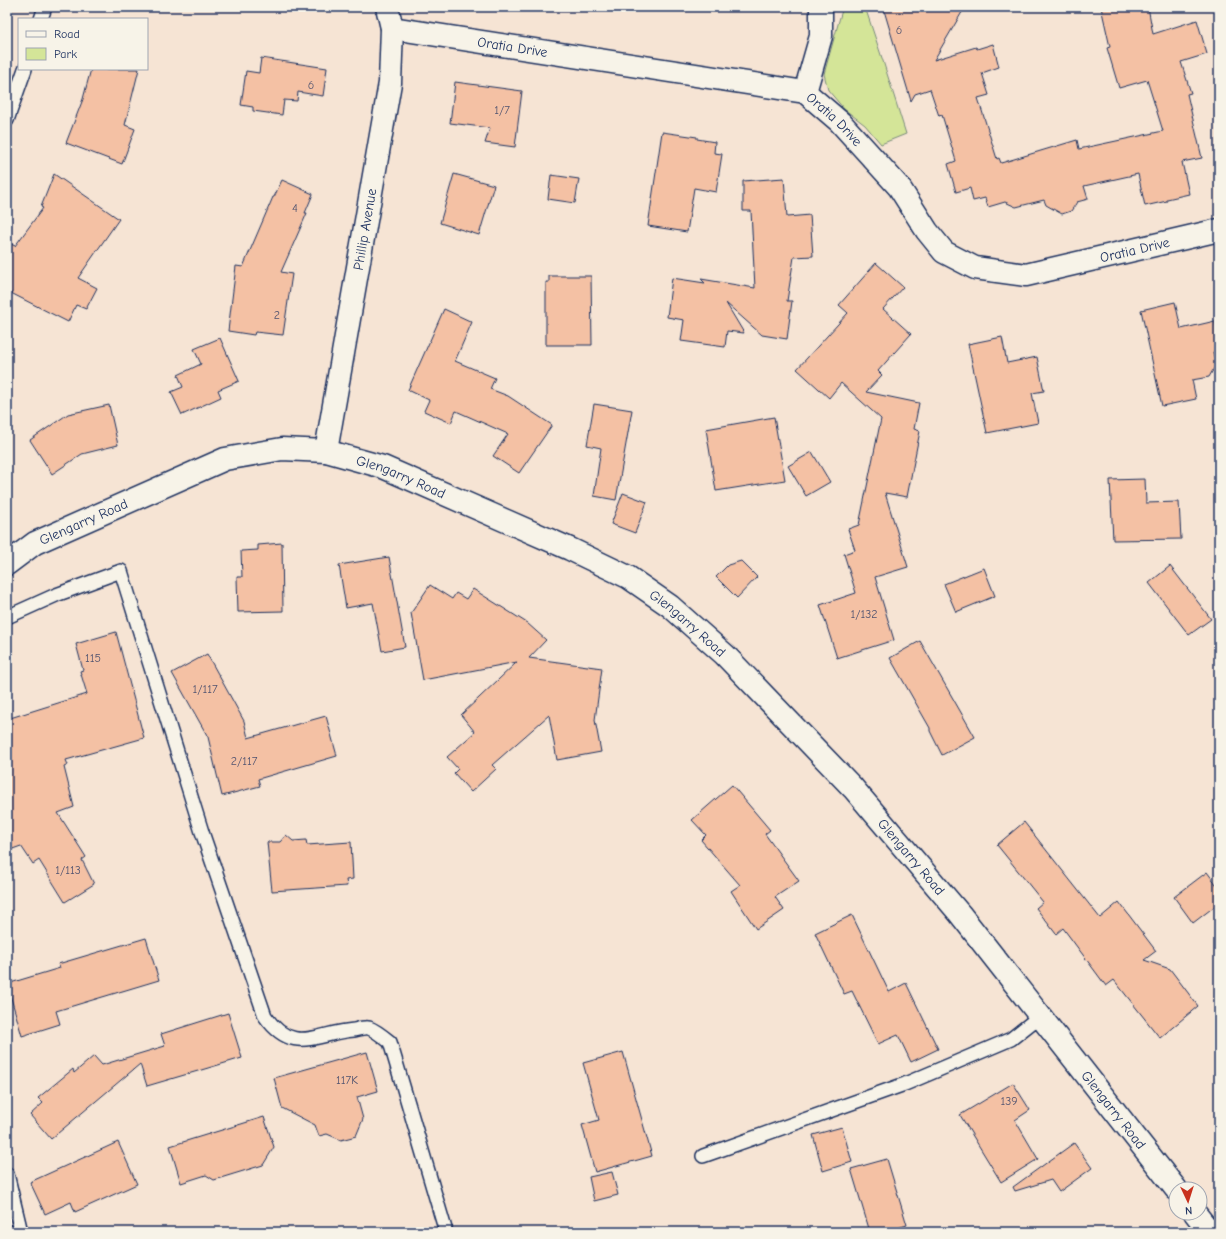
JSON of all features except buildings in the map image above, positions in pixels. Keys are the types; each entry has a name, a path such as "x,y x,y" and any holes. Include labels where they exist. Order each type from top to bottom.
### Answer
{"main road":[{"name":"Phillip Avenue","path":"326,451 390,83 392,28 387,7"},
{"path":"805,92 821,36 821,7"},
{"name":"Oratia Drive","path":"392,28 805,92 840,122 899,186 927,231 944,252 975,268 1026,276 1219,230"},
{"name":"Glengarry Road","path":"7,564 35,543 225,459 282,449 326,451 384,467 570,549 628,577 670,606 725,655 853,788 960,914 1170,1181"},
{"path":"1201,1221 1210,1232"}],"lane":[{"path":"41,18 45,7"},
{"path":"7,120 25,70"},
{"path":"7,617 56,595 121,571 202,832 265,1016 271,1025 280,1032 292,1038 306,1040 345,1030 369,1028 390,1042 446,1232"},
{"path":"704,1156 906,1084 1011,1039 1040,1016"},
{"path":"7,1174 21,1232"}],"green space":[{"path":"842,7 865,7 906,134 881,144 865,125 844,109 828,90 824,74"}]}
